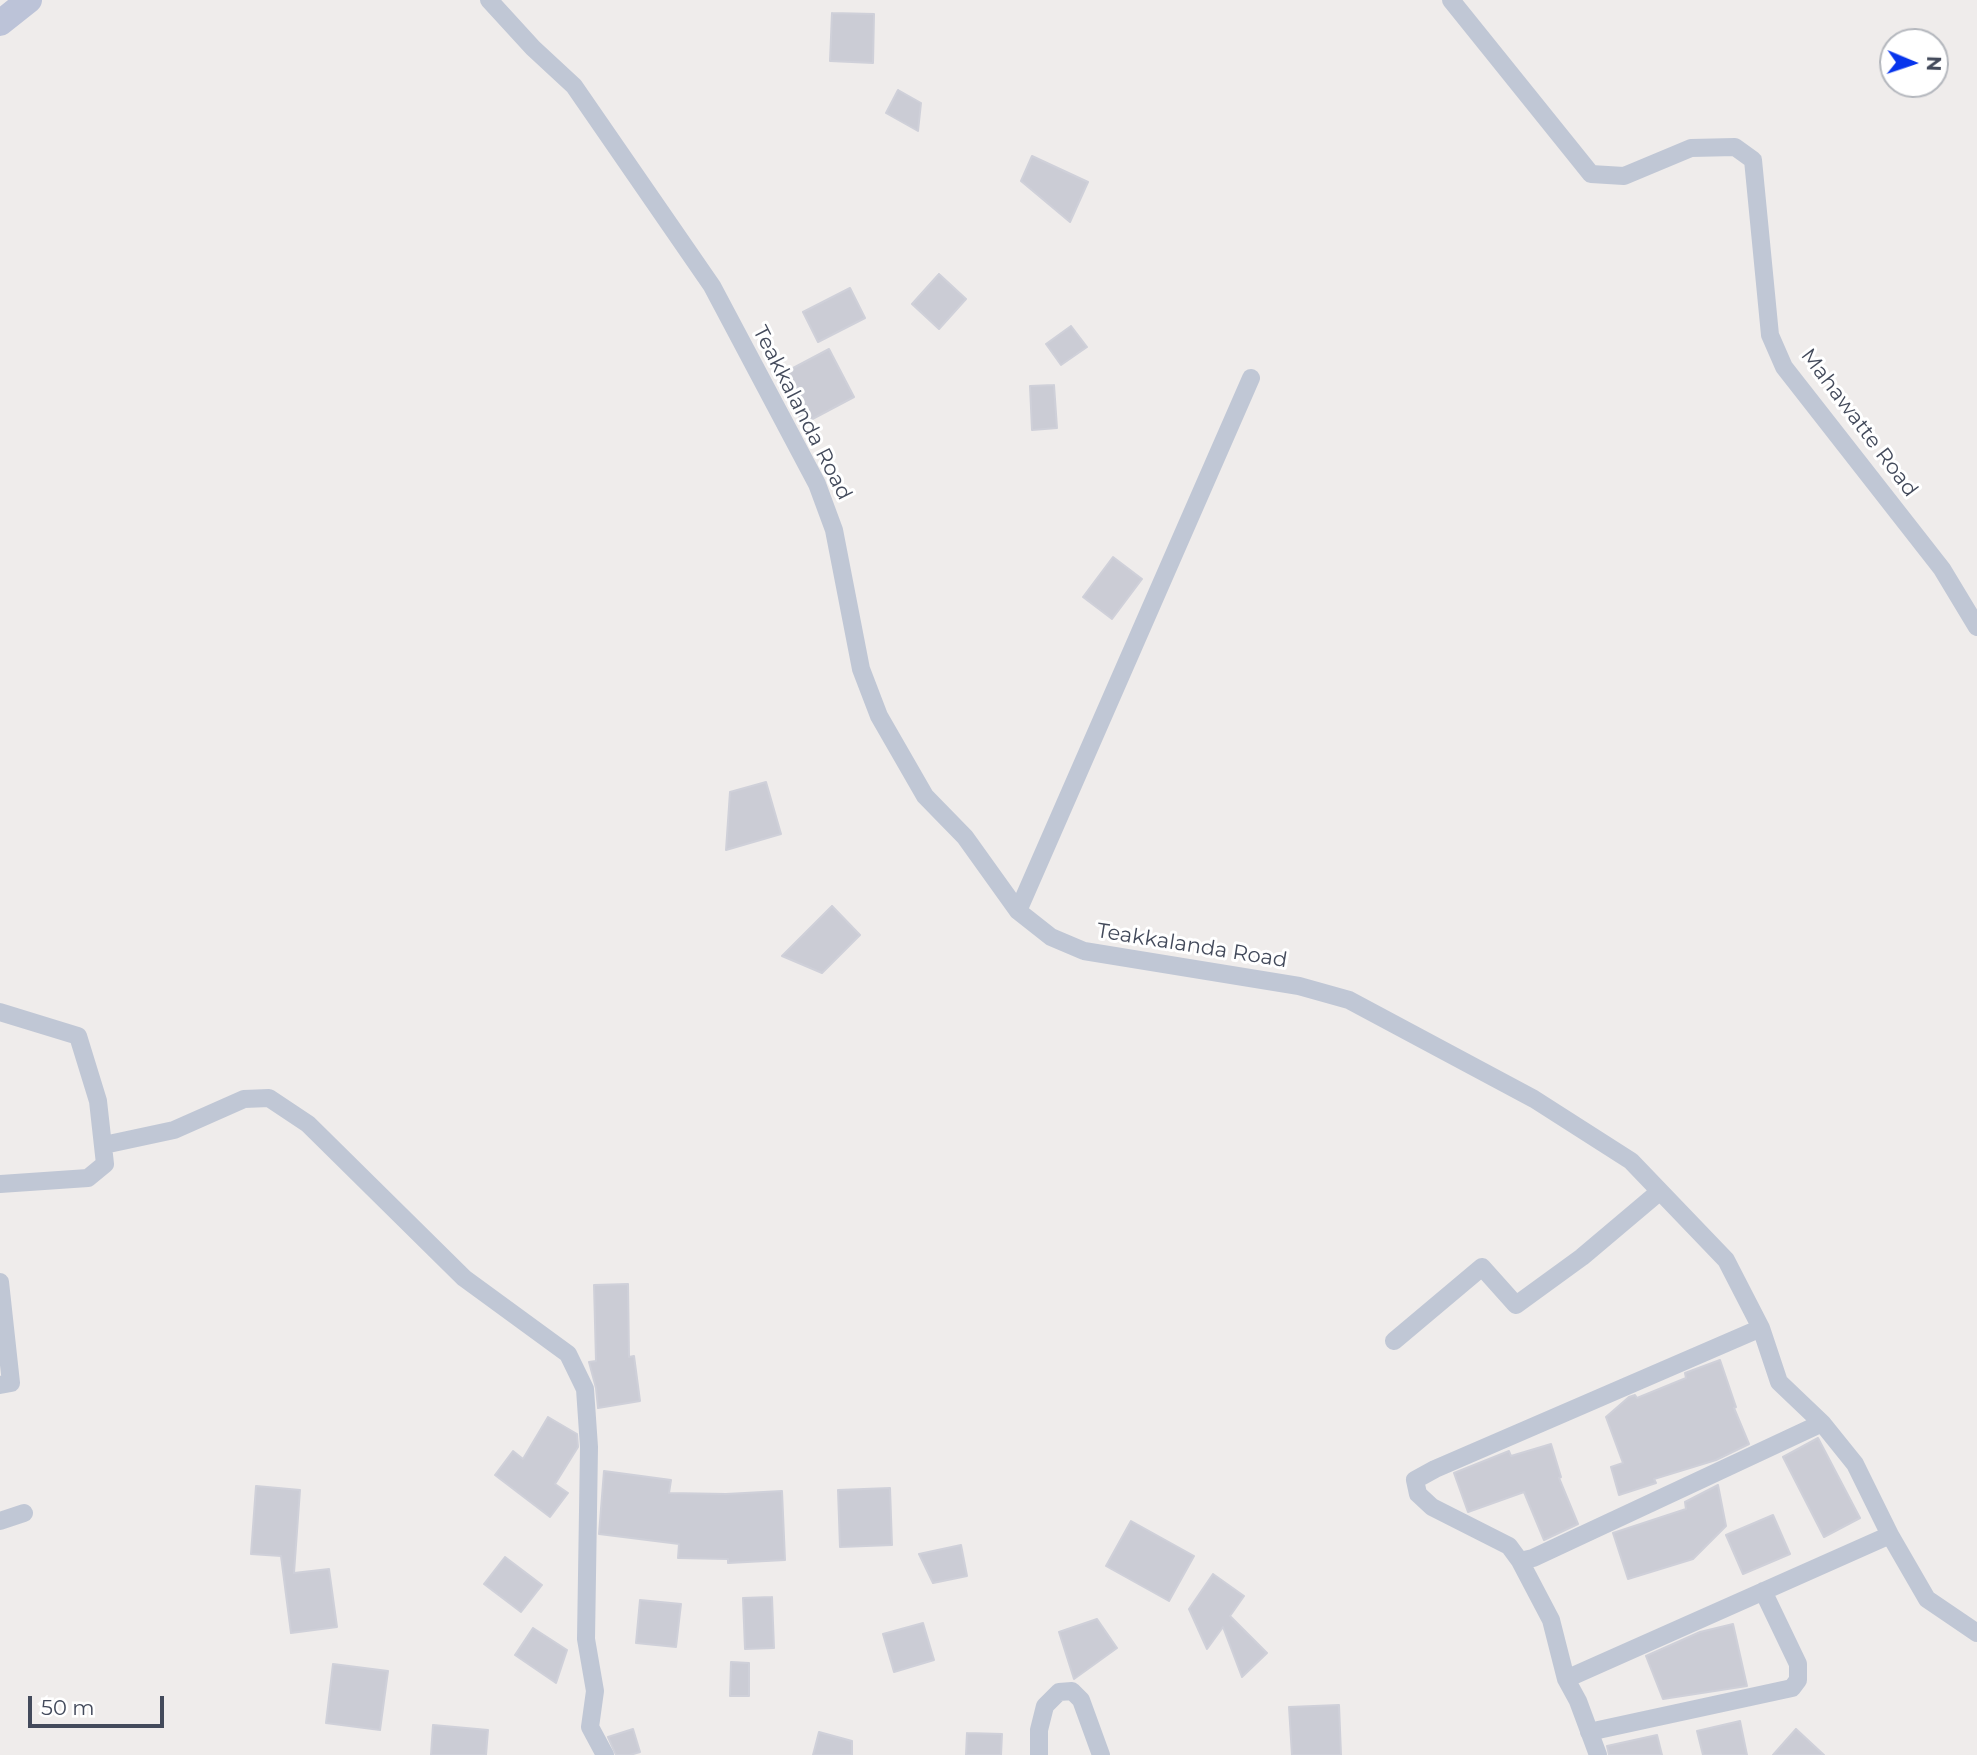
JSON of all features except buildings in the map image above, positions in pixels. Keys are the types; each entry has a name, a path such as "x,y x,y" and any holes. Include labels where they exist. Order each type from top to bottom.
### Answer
{"street":[{"path":"0,23 29,0"},
{"name":"Teakkalanda Road","path":"489,0 533,48 574,86 712,286 817,484 834,530 861,669 879,716 925,796 965,837 1018,911 1051,937 1084,951 1299,986 1349,1000 1534,1098 1631,1161 1726,1260 1761,1328 1779,1382 1822,1423 1855,1464 1889,1535 1927,1599 1977,1633"},
{"name":"Mahawatte Road","path":"1451,0 1591,174 1624,176 1691,148 1735,147 1753,160 1770,335 1784,367 1942,569 1977,627"},
{"path":"1018,911 1251,378"},
{"path":"0,1012 78,1036 98,1101 105,1164 88,1178 0,1184"},
{"path":"104,1145 174,1130 244,1099 269,1098 308,1124 464,1278 568,1354 585,1389 589,1447 586,1639 595,1691 590,1727 605,1755"},
{"path":"1394,1341 1482,1267 1516,1305 1582,1257 1658,1192"},
{"path":"0,1282 11,1383 0,1385"},
{"path":"1598,1755 1578,1701 1566,1679 1551,1620 1520,1561 1509,1546 1432,1507 1418,1494 1415,1480 1434,1469 1761,1328"},
{"path":"1520,1561 1533,1558 1822,1423"},
{"path":"0,1521 24,1513"},
{"path":"1566,1679 1889,1535"},
{"path":"1589,1732 1792,1688 1798,1680 1798,1664 1763,1591"},
{"path":"1039,1755 1039,1730 1045,1706 1059,1692 1072,1690 1081,1700 1101,1755"}]}
